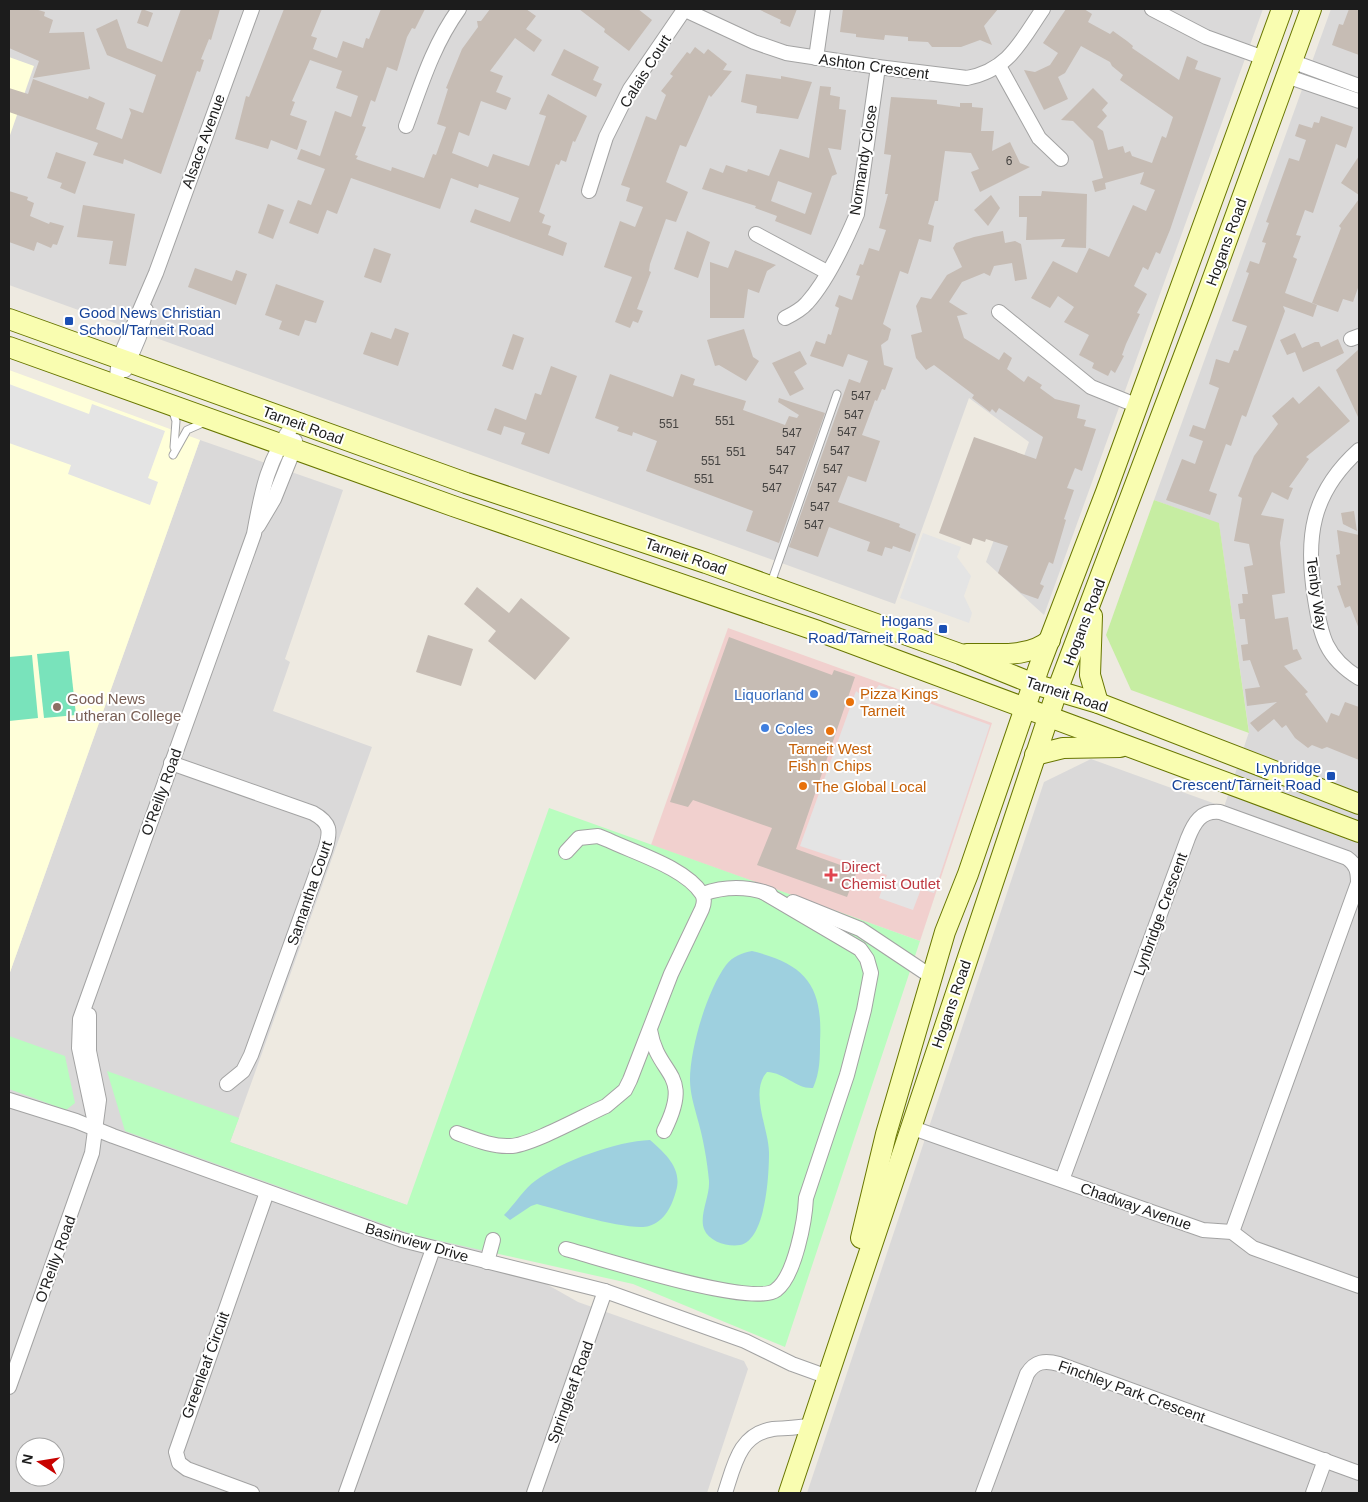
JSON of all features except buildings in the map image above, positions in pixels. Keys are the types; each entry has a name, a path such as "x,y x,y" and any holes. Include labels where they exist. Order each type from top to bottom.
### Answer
{"street":[{"name":"Alsace Avenue","path":"116,385 252,9"},
{"path":"406,126 432,54 444,29 458,9"},
{"path":"816,58 823,9"},
{"name":"Ashton Crescent","path":"684,10 706,18 754,42 786,53 878,68 967,78 982,75 999,66 1011,56 1043,9"},
{"path":"1152,9 1206,37 1289,68 1359,101"},
{"name":"Hogans Road","path":"835,1354 886,1134 945,932 968,874 1034,684 1138,406 1282,9"},
{"name":"Hogans Road","path":"789,1493 1048,716 1202,308 1311,9"},
{"name":"Calais Court","path":"588,191 606,137 630,89 684,10"},
{"path":"999,66 1039,138 1061,159"},
{"name":"Normandy Close","path":"785,318 797,312 808,303 849,233 857,214 878,68"},
{"path":"1289,68 1359,86"},
{"path":"756,234 827,272"},
{"path":"999,312 1091,386 1138,406"},
{"name":"Tarneit Road","path":"9,319 466,483 654,545 770,586 960,654 1034,684 1098,703 1359,804"},
{"name":"Tarneit Road","path":"9,347 453,506 818,631 1025,709 1074,724 1128,747 1359,832"},
{"name":"O'Reilly Road","path":"9,1387 88,1166 96,1128 79,1048 80,1020 254,534 274,500 295,422"},
{"name":"Tenby Way","path":"1359,450 1342,465 1327,488 1319,506 1312,529 1310,565 1324,641 1330,653 1344,669 1359,678"},
{"path":"1092,601 1090,674 1092,690 1098,703"},
{"path":"960,654 1018,653 1036,650 1050,640"},
{"path":"1035,755 1063,748 1128,747"},
{"name":"Samantha Court","path":"171,763 313,813 324,819 328,828 329,838 325,850 251,1055 243,1071 227,1084"},
{"name":"Lynbridge Crescent","path":"1062,1180 1194,823 1200,816 1214,811 1220,812 1347,858 1357,868 1359,875 1358,883 1232,1232"},
{"path":"945,932 955,934 967,927 989,865 1010,830"},
{"path":"457,1133 483,1142 511,1146 526,1143 606,1106 625,1090 671,974 702,909 703,894 688,879 598,836 579,838 566,852"},
{"path":"703,894 718,889 736,888 763,892 860,929 932,977"},
{"path":"566,1249 689,1282 748,1295 764,1295 776,1290 784,1279 805,1219 806,1198 847,1075 864,1010 871,973 867,959 860,949 763,892"},
{"path":"650,1030 652,1041 670,1071 676,1090 674,1109 664,1131"},
{"path":"899,1092 910,1127"},
{"name":"Basinview Drive","path":"9,1100 96,1128 402,1240 606,1291 738,1339 792,1364 828,1377"},
{"name":"Chadway Avenue","path":"910,1127 1203,1230 1232,1232"},
{"name":"Greenleaf Circuit","path":"252,1493 187,1469 179,1463 176,1452 267,1192"},
{"path":"1232,1232 1253,1248 1359,1286"},
{"path":"487,1262 493,1240"},
{"path":"346,1493 434,1249"},
{"name":"Springleaf Road","path":"534,1493 606,1291"},
{"name":"Finchley Park Crescent","path":"983,1493 1027,1374 1034,1364 1044,1362 1060,1364 1359,1472"},
{"path":"725,1493 740,1449 752,1437 767,1430 812,1425"},
{"path":"1313,1493 1325,1460"}],"lane":[{"path":"770,586 837,394"},
{"path":"168,404 176,421 172,455 187,430 197,424 213,420"}],"shaded area":[{"path":"9,9 1263,9 1044,615 986,562 1029,442 969,398 895,604 9,285"},
{"path":"1331,9 1359,9 1359,1493 807,1493 1044,782 1091,759 1224,807 1249,732 1219,524 1154,500"},
{"path":"9,57 34,66 9,138"},
{"name":"Good News Lutheran College","path":"9,370 200,440 9,975"},
{"path":"9,384 89,414 92,404 165,431 148,478 158,482 150,505 68,474 71,465 9,443"},
{"path":"200,440 343,490 285,659 290,662 273,711 372,747 230,1142 407,1205 578,1302 744,1361 748,1369 707,1493 9,1493 9,975"},
{"path":"923,533 961,547 957,557 971,576 964,596 972,613 969,623 900,598"},
{"path":"728,628 992,723 920,941 651,845"},
{"path":"879,685 990,725 934,893 921,889 913,910 879,898 887,875 800,846 856,691 867,699"}],"green space":[{"path":"1154,500 1219,523 1249,733 1131,690 1106,635"},
{"path":"69,651 76,715 44,718 37,654"},
{"path":"32,655 38,718 9,721 9,657"},
{"path":"549,808 920,941 785,1347 633,1284 414,1235 125,1131 107,1071 239,1118 230,1142 407,1205"},
{"path":"9,1036 65,1056 75,1103 66,1110 9,1089"}],"water":[{"path":"752,951 771,956 786,963 807,980 814,992 818,1006 820,1059 813,1088 801,1086 774,1073 767,1072 762,1080 760,1090 761,1111 769,1153 767,1190 761,1219 756,1231 749,1240 740,1245 730,1245 714,1240 706,1234 704,1229 703,1218 709,1181 690,1080 696,1036 712,989 726,965 732,959"},
{"path":"650,1140 671,1162 675,1169 678,1183 670,1207 664,1217 655,1224 640,1227 627,1226 594,1220 537,1204 510,1220 504,1215 535,1181 560,1166 606,1148"}],"place":[{"name":"Good News Christian School/Tarneit Road","path":"69,321"},
{"name":"Hogans Road/Tarneit Road","path":"943,629"},
{"name":"Liquorland","path":"814,694"},
{"name":"Pizza Kings Tarneit","path":"850,702"},
{"name":"Good News Lutheran College","path":"57,707"},
{"name":"Coles","path":"765,728"},
{"name":"Tarneit West Fish n Chips","path":"830,731"},
{"name":"Lynbridge Crescent/Tarneit Road","path":"1331,776"},
{"name":"The Global Local","path":"803,786"},
{"name":"Direct Chemist Outlet","path":"831,875"}]}
